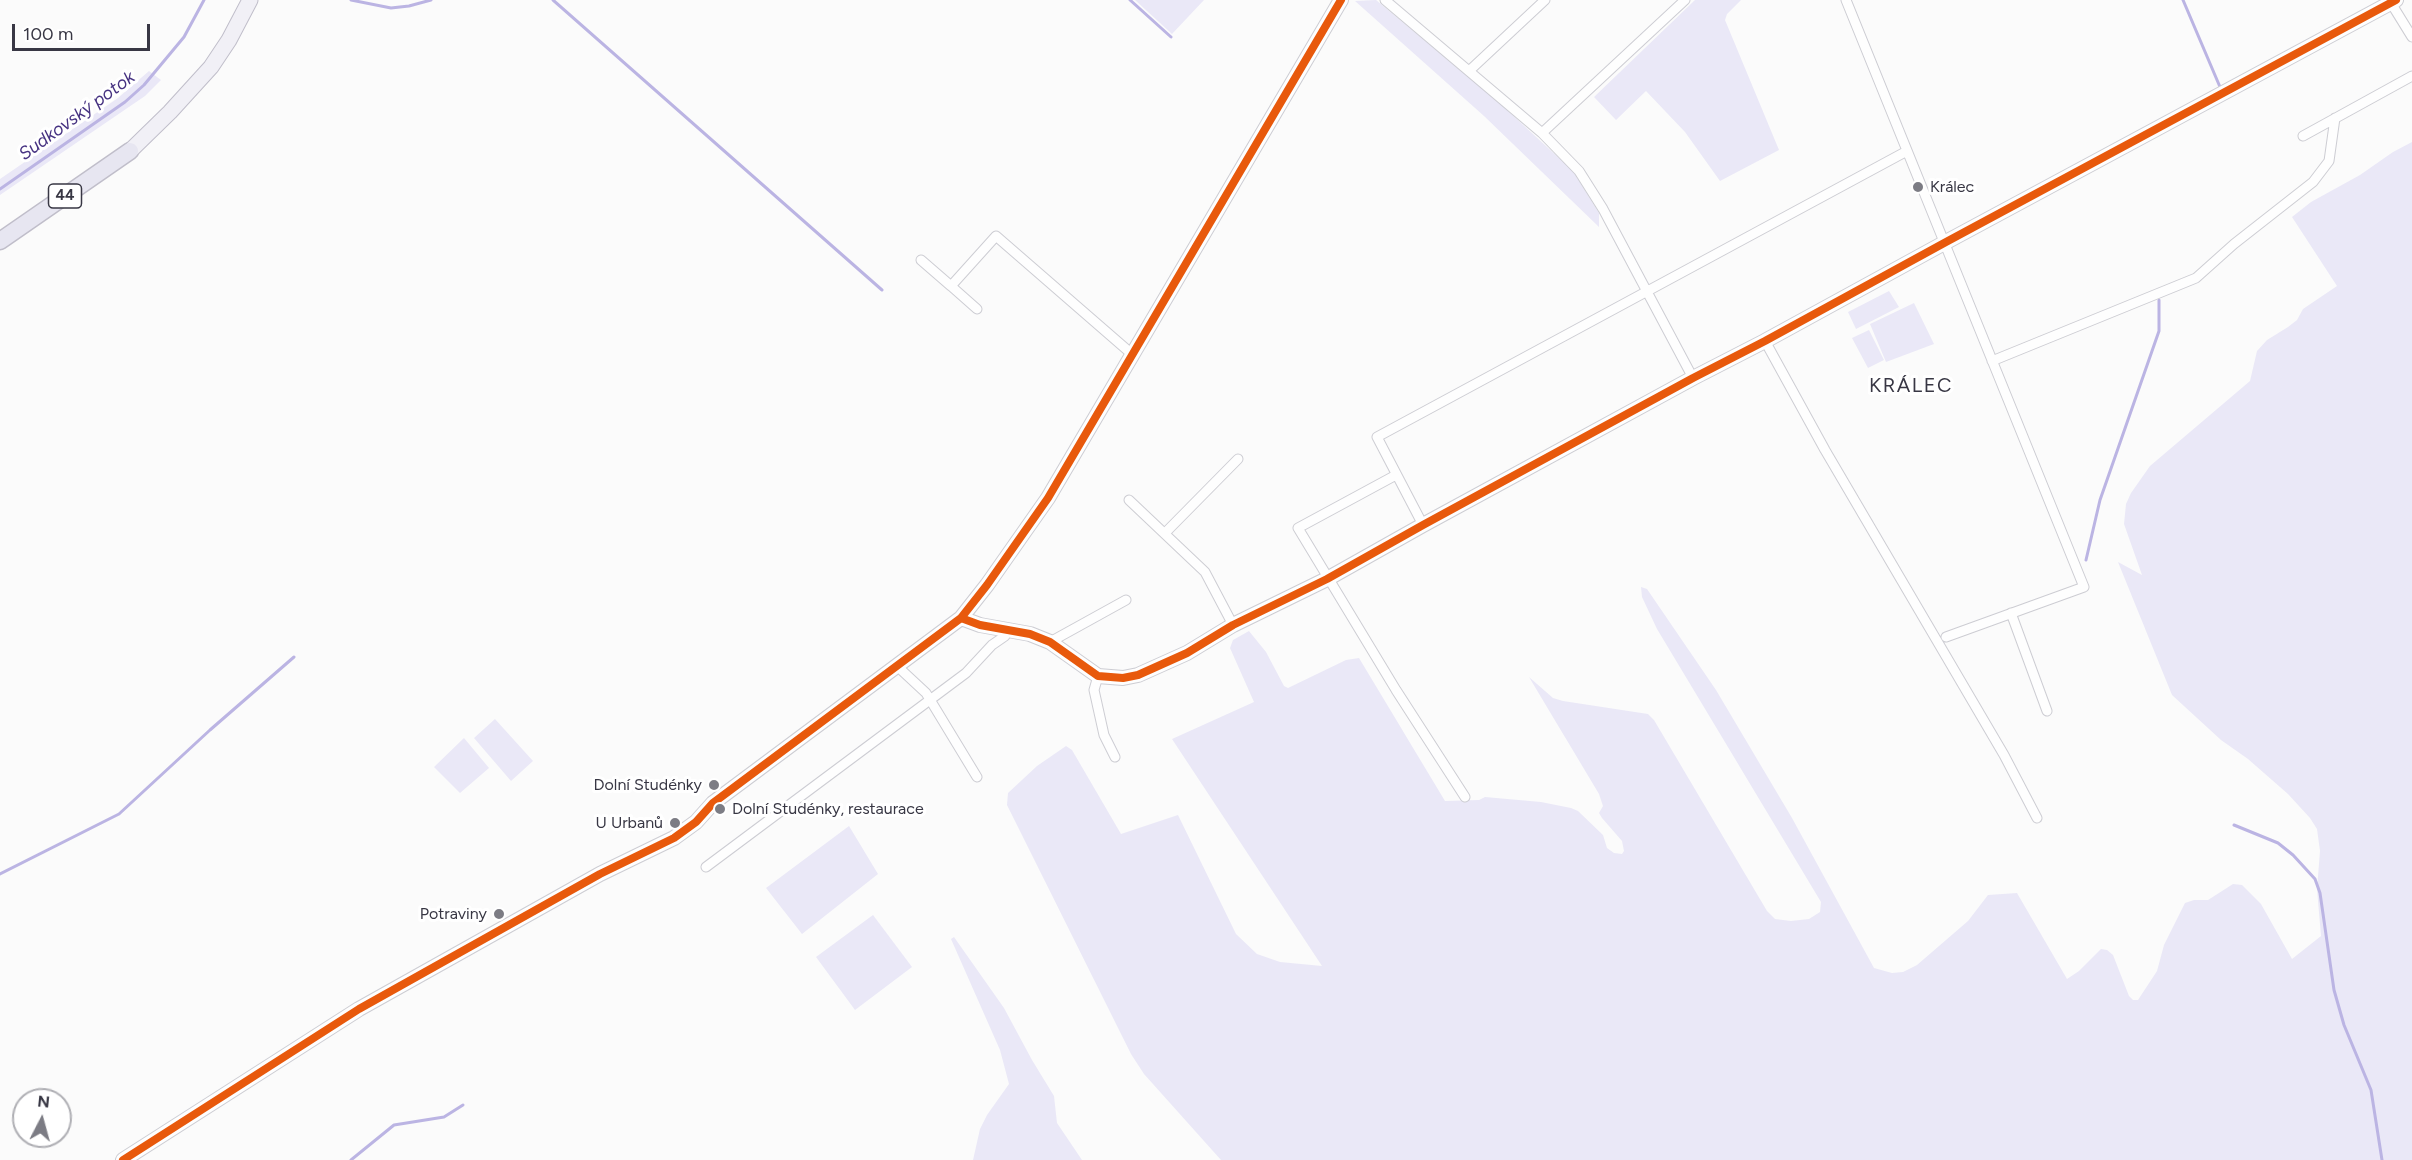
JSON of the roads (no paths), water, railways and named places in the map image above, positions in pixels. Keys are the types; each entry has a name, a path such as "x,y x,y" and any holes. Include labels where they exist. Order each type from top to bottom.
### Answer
{"highway":[{"name":"44","path":"0,241 130,151"}],"main road":[{"name":"44","path":"130,151 198,82 224,47 247,6"}],"street":[{"path":"123,1160 359,1009 600,874 674,838 696,822 713,802 961,618 1048,498 1341,0"},
{"path":"1385,0 1542,133 1579,171 1603,209 1693,378"},
{"path":"1469,71 1545,0"},
{"path":"1542,133 1685,0"},
{"path":"1846,0 2084,587 1946,637"},
{"path":"961,618 980,625 1007,628 1050,642 1098,676 1123,678 1138,675 1187,653 1233,625 1327,579 1693,378 2394,1 2412,37"},
{"path":"2303,136 2412,76"},
{"path":"1992,361 2196,278 2234,244 2313,182 2329,161 2335,118"},
{"path":"1423,525 1377,437 1907,151"},
{"path":"951,286 996,236 1133,355"},
{"path":"921,260 978,309"},
{"path":"1765,341 1825,450 2004,755 2037,818"},
{"path":"1166,532 1238,459"},
{"path":"1396,475 1298,528 1327,579 1465,797"},
{"path":"1129,500 1166,532 1205,572 1233,625"},
{"path":"1050,642 1126,600"},
{"path":"2011,613 2047,711"},
{"path":"706,867 966,673 992,645 1005,636 1007,628"},
{"path":"897,666 919,685 930,700 977,777"},
{"path":"1098,676 1095,690 1098,708 1104,735 1115,757"}],"waterway":[{"name":"Sudkovský potok","path":"0,189 125,102 144,85 184,37 204,0"},
{"name":"Sudkovský potok","path":"351,0 391,8 431,0"},
{"path":"553,0 882,290"},
{"path":"1130,0 1171,37"},
{"path":"2183,0 2220,87"},
{"path":"2086,560 2100,500 2159,331 2159,300"},
{"path":"0,874 119,814 294,657"},
{"path":"2234,825 2278,843 2293,855 2315,879 2320,893 2334,990 2344,1025 2371,1090 2382,1160"},
{"path":"351,1160 394,1125 444,1117 463,1105"}],"place":[{"name":"Králec","path":"1918,187"},
{"name":"Dolní Studénky","path":"714,785"},
{"name":"Dolní Studénky, restaurace","path":"720,809"},
{"name":"U Urbanů","path":"675,823"},
{"name":"Potraviny","path":"499,914"}],"district":[{"name":"KRÁLEC","path":"1911,386"}]}
